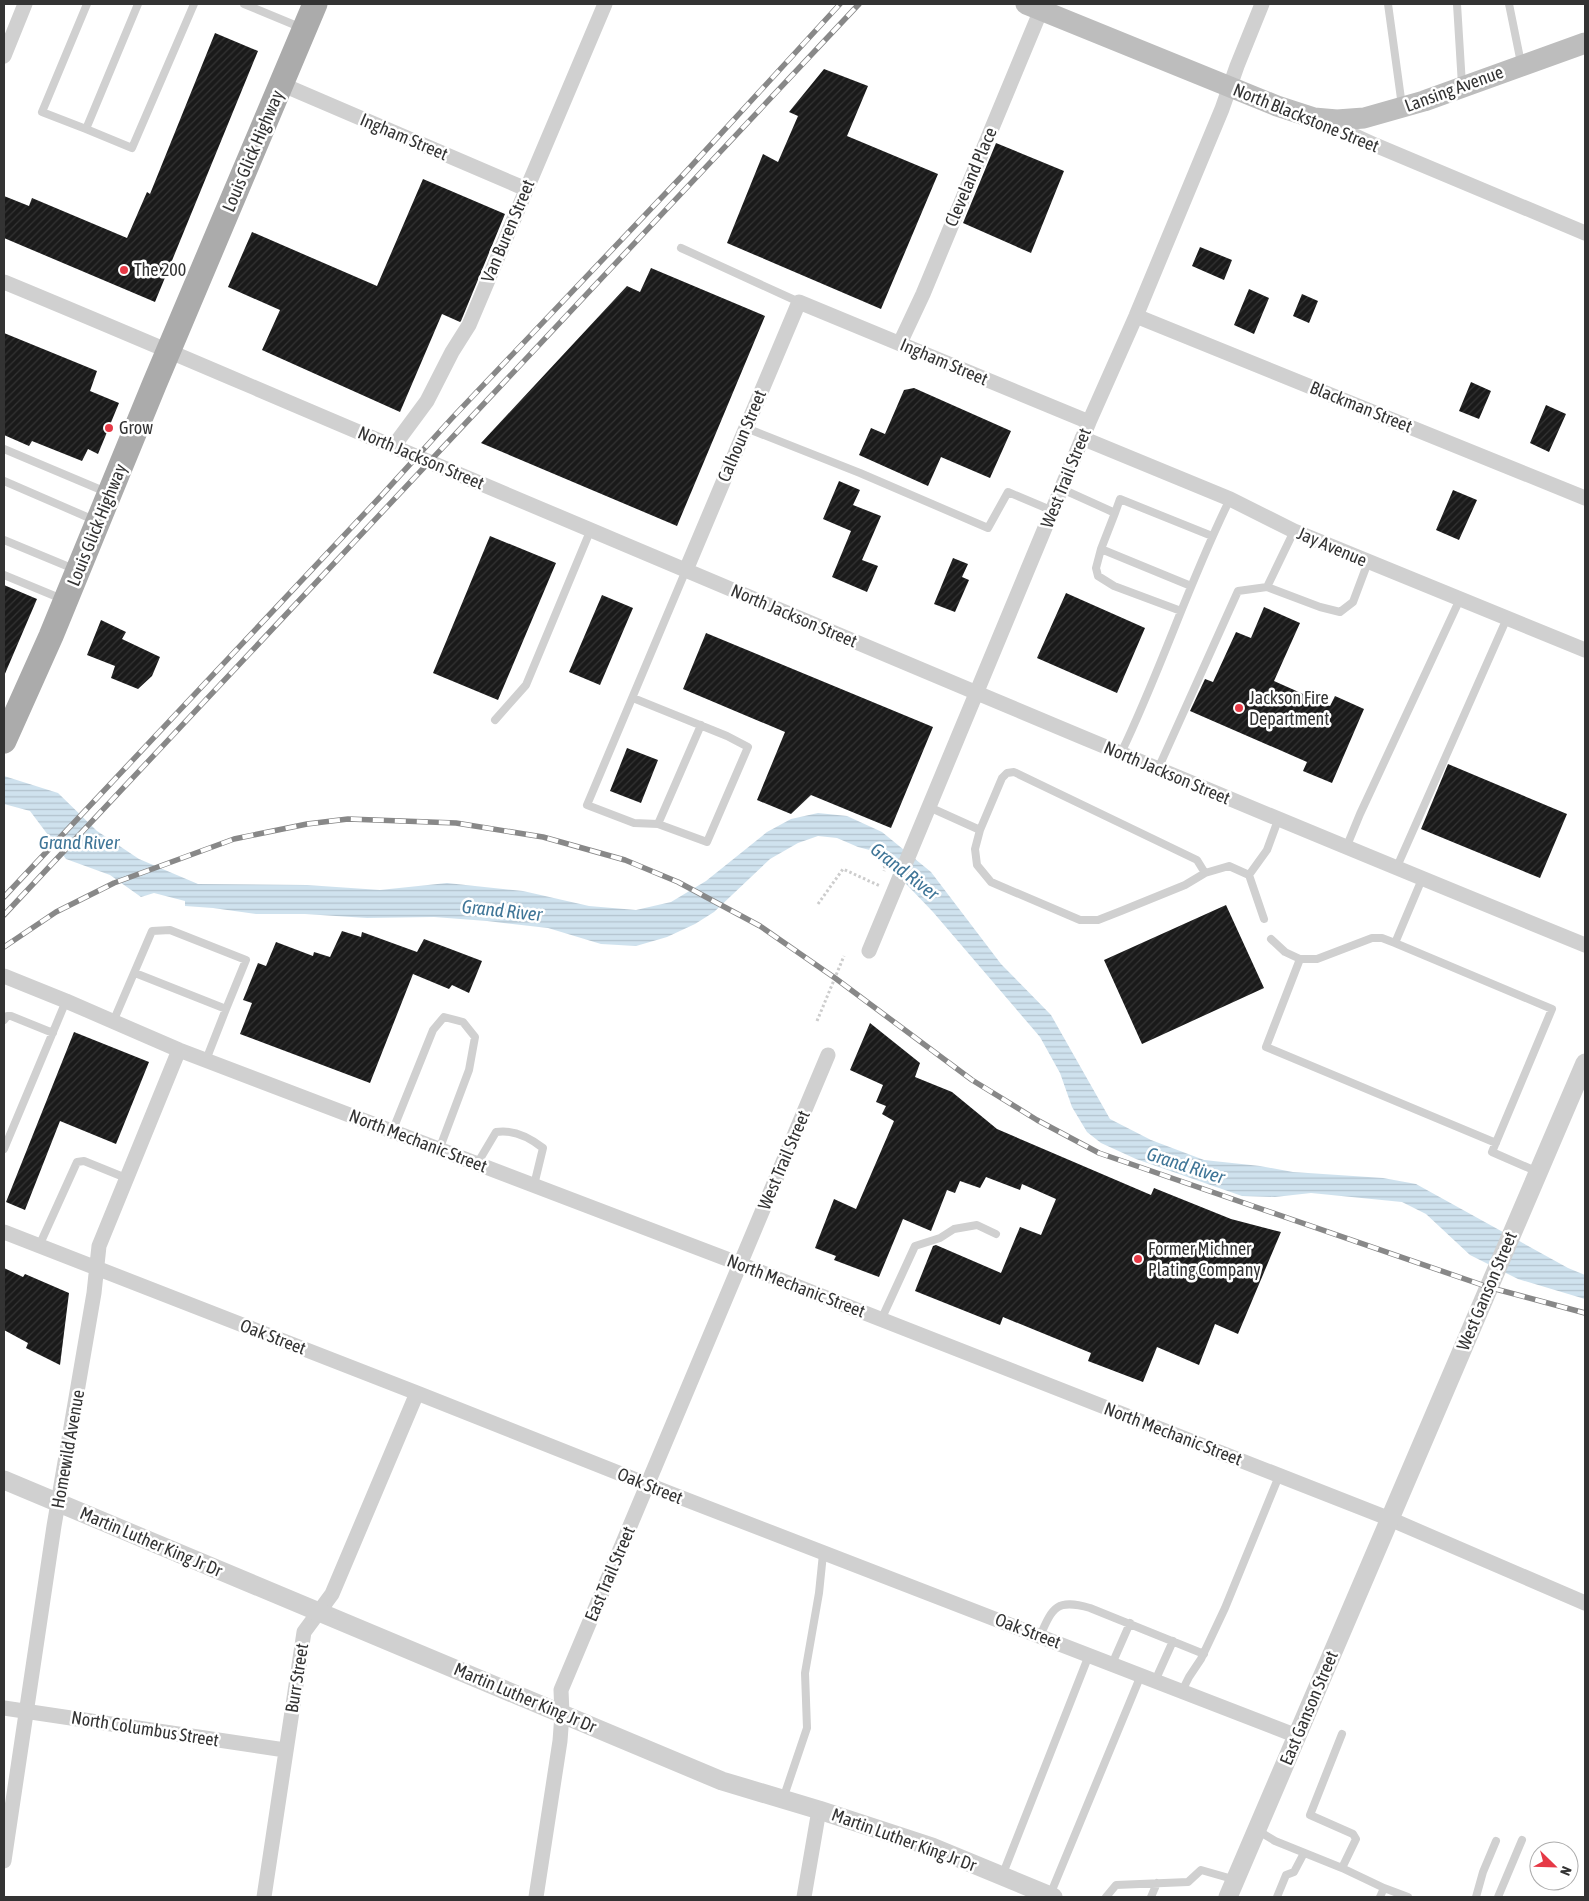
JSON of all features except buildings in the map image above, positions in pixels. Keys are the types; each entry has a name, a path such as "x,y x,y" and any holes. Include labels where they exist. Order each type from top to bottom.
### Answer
{"main road":[{"name":"Louis Glick Highway","path":"4,741 66,600 315,4"},
{"name":"North Blackstone Street","path":"1033,7 1229,87 1293,112 1319,119"},
{"name":"Lansing Avenue","path":"1319,119 1364,118 1403,108 1585,43"}],"street":[{"path":"4,56 25,4"},
{"name":"Van Buren Street","path":"393,447 428,401 452,352 468,325 605,4"},
{"name":"West Trail Street","path":"869,951 1082,438 1136,316 1262,4"},
{"name":"Cleveland Place","path":"900,343 922,294 1033,7"},
{"name":"Ingham Street","path":"281,84 526,189"},
{"name":"North Blackstone Street","path":"1319,119 1375,145 1585,233"},
{"name":"North Jackson Street","path":"4,282 170,350 393,447 591,529 977,694 1396,869 1585,945"},
{"name":"Ingham Street","path":"799,302 1089,422"},
{"name":"Calhoun Street","path":"686,570 799,302"},
{"name":"Blackman Street","path":"1136,316 1585,498"},
{"name":"Jay Avenue","path":"1082,438 1230,499 1294,531 1585,650"},
{"name":"North Mechanic Street","path":"5,978 66,1001 179,1050 740,1264 1279,1476 1390,1520 1585,1603"},
{"name":"Homewild Avenue","path":"4,1861 58,1503 94,1293 99,1246 179,1050"},
{"name":"West Trail Street","path":"740,1264 828,1055"},
{"name":"West Ganson Street","path":"1390,1520 1585,1063"},
{"name":"Oak Street","path":"4,1232 418,1393 823,1554 1297,1736"},
{"name":"East Trail Street","path":"536,1897 562,1714 561,1690 740,1264"},
{"name":"Burr Street","path":"264,1897 304,1632 332,1594 418,1393"},
{"name":"Martin Luther King Jr Dr","path":"4,1480 722,1781 932,1847 1052,1897"},
{"name":"East Ganson Street","path":"1228,1897 1390,1520"},
{"name":"North Columbus Street","path":"4,1708 285,1750"},
{"path":"804,1897 819,1810"}],"lane":[{"path":"87,4 42,112 132,148 194,4"},
{"path":"86,129 138,4"},
{"path":"244,4 304,30"},
{"path":"1388,4 1403,108"},
{"path":"1457,4 1462,87"},
{"path":"1510,4 1522,65"},
{"path":"681,248 799,302"},
{"path":"746,428 860,473 988,528 1008,492 1053,511"},
{"path":"4,449 110,494"},
{"path":"4,481 98,522"},
{"path":"1062,489 1115,513"},
{"path":"1181,611 1114,586 1098,576 1096,568 1101,549 1120,499 1212,536"},
{"path":"1121,753 1137,720 1212,536 1230,499"},
{"path":"496,720 526,685 591,529"},
{"path":"1267,588 1294,531"},
{"path":"4,540 78,571"},
{"path":"1101,549 1192,586"},
{"path":"1158,769 1238,592 1267,588 1320,608 1340,612 1353,602 1368,562"},
{"path":"633,698 727,736 748,747 707,842 658,824 634,823 588,805 686,570"},
{"path":"4,575 66,600"},
{"path":"1346,848 1460,599"},
{"path":"1396,869 1507,618"},
{"path":"658,824 701,726"},
{"path":"1205,873 1197,860 1014,772 1002,778 980,830 975,849 977,865 991,882 1080,920 1098,920 1185,885 1205,873 1229,866 1249,876 1264,919"},
{"path":"929,808 980,830"},
{"path":"1249,876 1267,850 1278,820"},
{"path":"1395,943 1422,879"},
{"path":"113,1022 152,931 170,930 237,956 246,960 206,1060"},
{"path":"1272,939 1285,952 1300,959 1317,959 1372,938 1382,938 1552,1009 1492,1152 1538,1172"},
{"path":"1300,959 1266,1047 1496,1143"},
{"path":"135,973 226,1009"},
{"path":"4,1149 66,1001"},
{"path":"4,1020 7,1016 11,1016 53,1033"},
{"path":"392,1132 434,1030 444,1018 463,1022 475,1037 469,1070 440,1150"},
{"path":"477,1164 496,1132 505,1130 521,1134 543,1148 534,1185"},
{"path":"40,1246 77,1162 84,1161 126,1178"},
{"path":"881,1320 915,1246 940,1238 954,1229 977,1225 996,1234"},
{"path":"1182,1691 1204,1654 1279,1476"},
{"path":"783,1800 806,1728 806,1673 819,1593 823,1554"},
{"path":"1040,1636 1046,1620 1055,1608 1073,1603 1173,1640 1204,1654"},
{"path":"1112,1664 1130,1624"},
{"path":"1155,1681 1173,1640"},
{"path":"1002,1876 1089,1655"},
{"path":"1052,1897 1140,1675"},
{"path":"1342,1734 1310,1815 1353,1834 1356,1839 1342,1868"},
{"path":"1257,1830 1276,1841 1408,1897"},
{"path":"1498,1897 1522,1840"},
{"path":"1476,1897 1483,1872 1496,1841"},
{"path":"1277,1897 1286,1875 1294,1872 1304,1853"},
{"path":"1106,1897 1116,1884 1188,1882 1200,1870 1236,1880"},
{"path":"1151,1897 1157,1883"},
{"path":"1380,1897 1384,1888"}],"path":[{"path":"878,852 885,868"},
{"path":"818,904 843,869 895,890"},
{"path":"817,1021 844,956"}],"water":[{"name":"Grand River","path":"4,776 58,793 97,831 139,859 198,884 307,885 380,890 447,883 523,891 589,906 636,910 671,902 706,881 767,832 791,819 818,813 847,816 882,832 931,872 1001,964 1051,1015 1110,1119 1151,1140 1204,1160 1260,1166 1293,1172 1383,1178 1416,1184 1568,1268 1585,1275 1585,1299 1518,1279 1470,1255 1426,1214 1402,1202 1311,1193 1275,1197 1242,1196 1136,1159 1101,1143 1087,1132 1072,1107 1060,1073 1040,1037 933,912 886,863 881,853 858,847 837,838 818,836 798,843 770,859 714,912 695,924 667,937 636,946 601,944 548,928 487,921 434,917 367,918 305,914 256,914 185,906 185,901 154,893 141,897 110,875 66,859 30,811 4,804"}],"railway":[{"path":"4,897 453,417 683,175 840,4"},
{"path":"4,915 859,4"},
{"path":"4,947 56,912 114,883 234,839 307,824 348,819 456,823 543,837 625,860 678,882 760,926 835,978 972,1080 1037,1120 1099,1153 1488,1287 1585,1313"}],"place":[{"name":"The 200","path":"124,270"},
{"name":"Grow","path":"109,428"},
{"name":"Jackson Fire Department","path":"1239,708"},
{"name":"Former Michner Plating Company","path":"1138,1259"}]}
